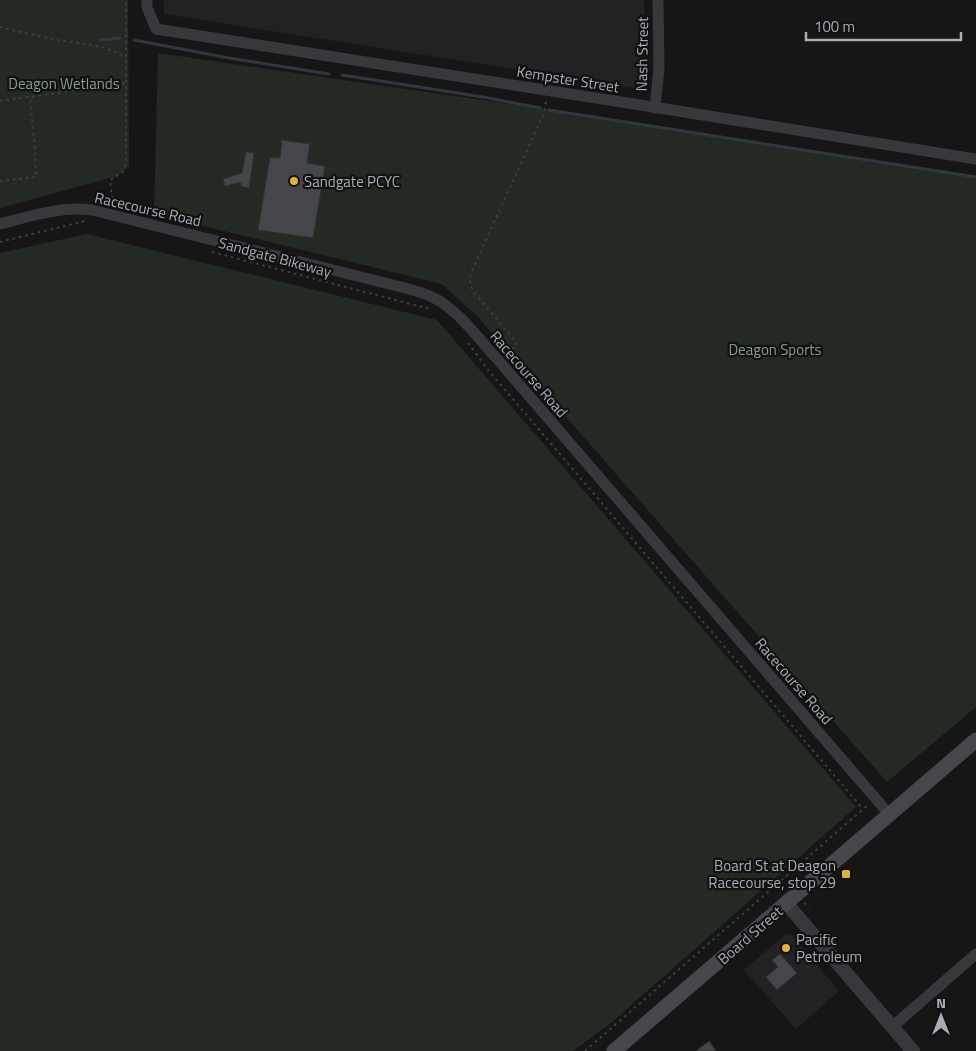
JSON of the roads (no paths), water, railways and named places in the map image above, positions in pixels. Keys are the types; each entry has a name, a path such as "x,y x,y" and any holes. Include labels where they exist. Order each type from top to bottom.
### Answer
{"main road":[{"name":"Board Street","path":"614,1051 976,740"}],"street":[{"name":"Kempster Street","path":"147,0 147,7 156,28 976,159"},
{"name":"Nash Street","path":"655,108 659,68 658,0"},
{"name":"Racecourse Road","path":"0,224 54,210 92,210 405,288 431,296 443,303 456,314 499,361 889,814"},
{"path":"786,903 913,1051"},
{"path":"892,1027 976,954"}],"waterway":[{"path":"100,40 120,38"},
{"path":"134,40 329,74"},
{"path":"342,75 540,108"},
{"path":"549,110 976,177"}],"place":[{"name":"Sandgate PCYC","path":"294,181"},
{"name":"Board St at Deagon Racecourse, stop 29","path":"846,874"},
{"name":"Pacific Petroleum","path":"786,948"}],"park label":[{"name":"Deagon Wetlands","path":"64,83"},
{"name":"Deagon Sports","path":"775,349"}]}
